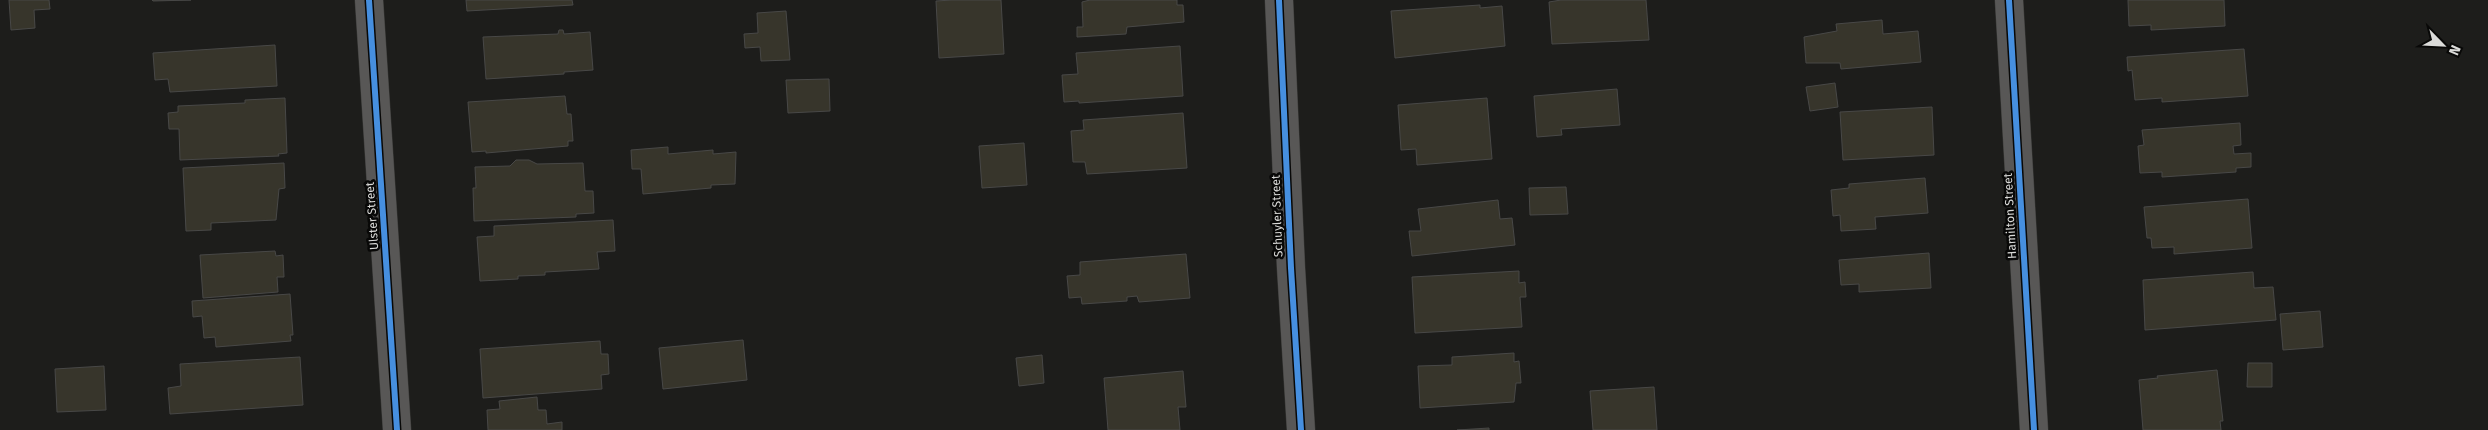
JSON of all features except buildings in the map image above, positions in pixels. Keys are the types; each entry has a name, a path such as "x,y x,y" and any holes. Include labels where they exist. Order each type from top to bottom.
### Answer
{"street":[{"name":"Ulster Street","path":"369,0 397,430"},
{"name":"Schuyler Street","path":"1279,0 1291,268 1301,430"},
{"name":"Hamilton Street","path":"2010,0 2034,430"}],"cycle path":[{"path":"369,0 397,430"},
{"path":"1279,0 1291,268 1301,430"},
{"path":"2009,0 2034,430"}]}
